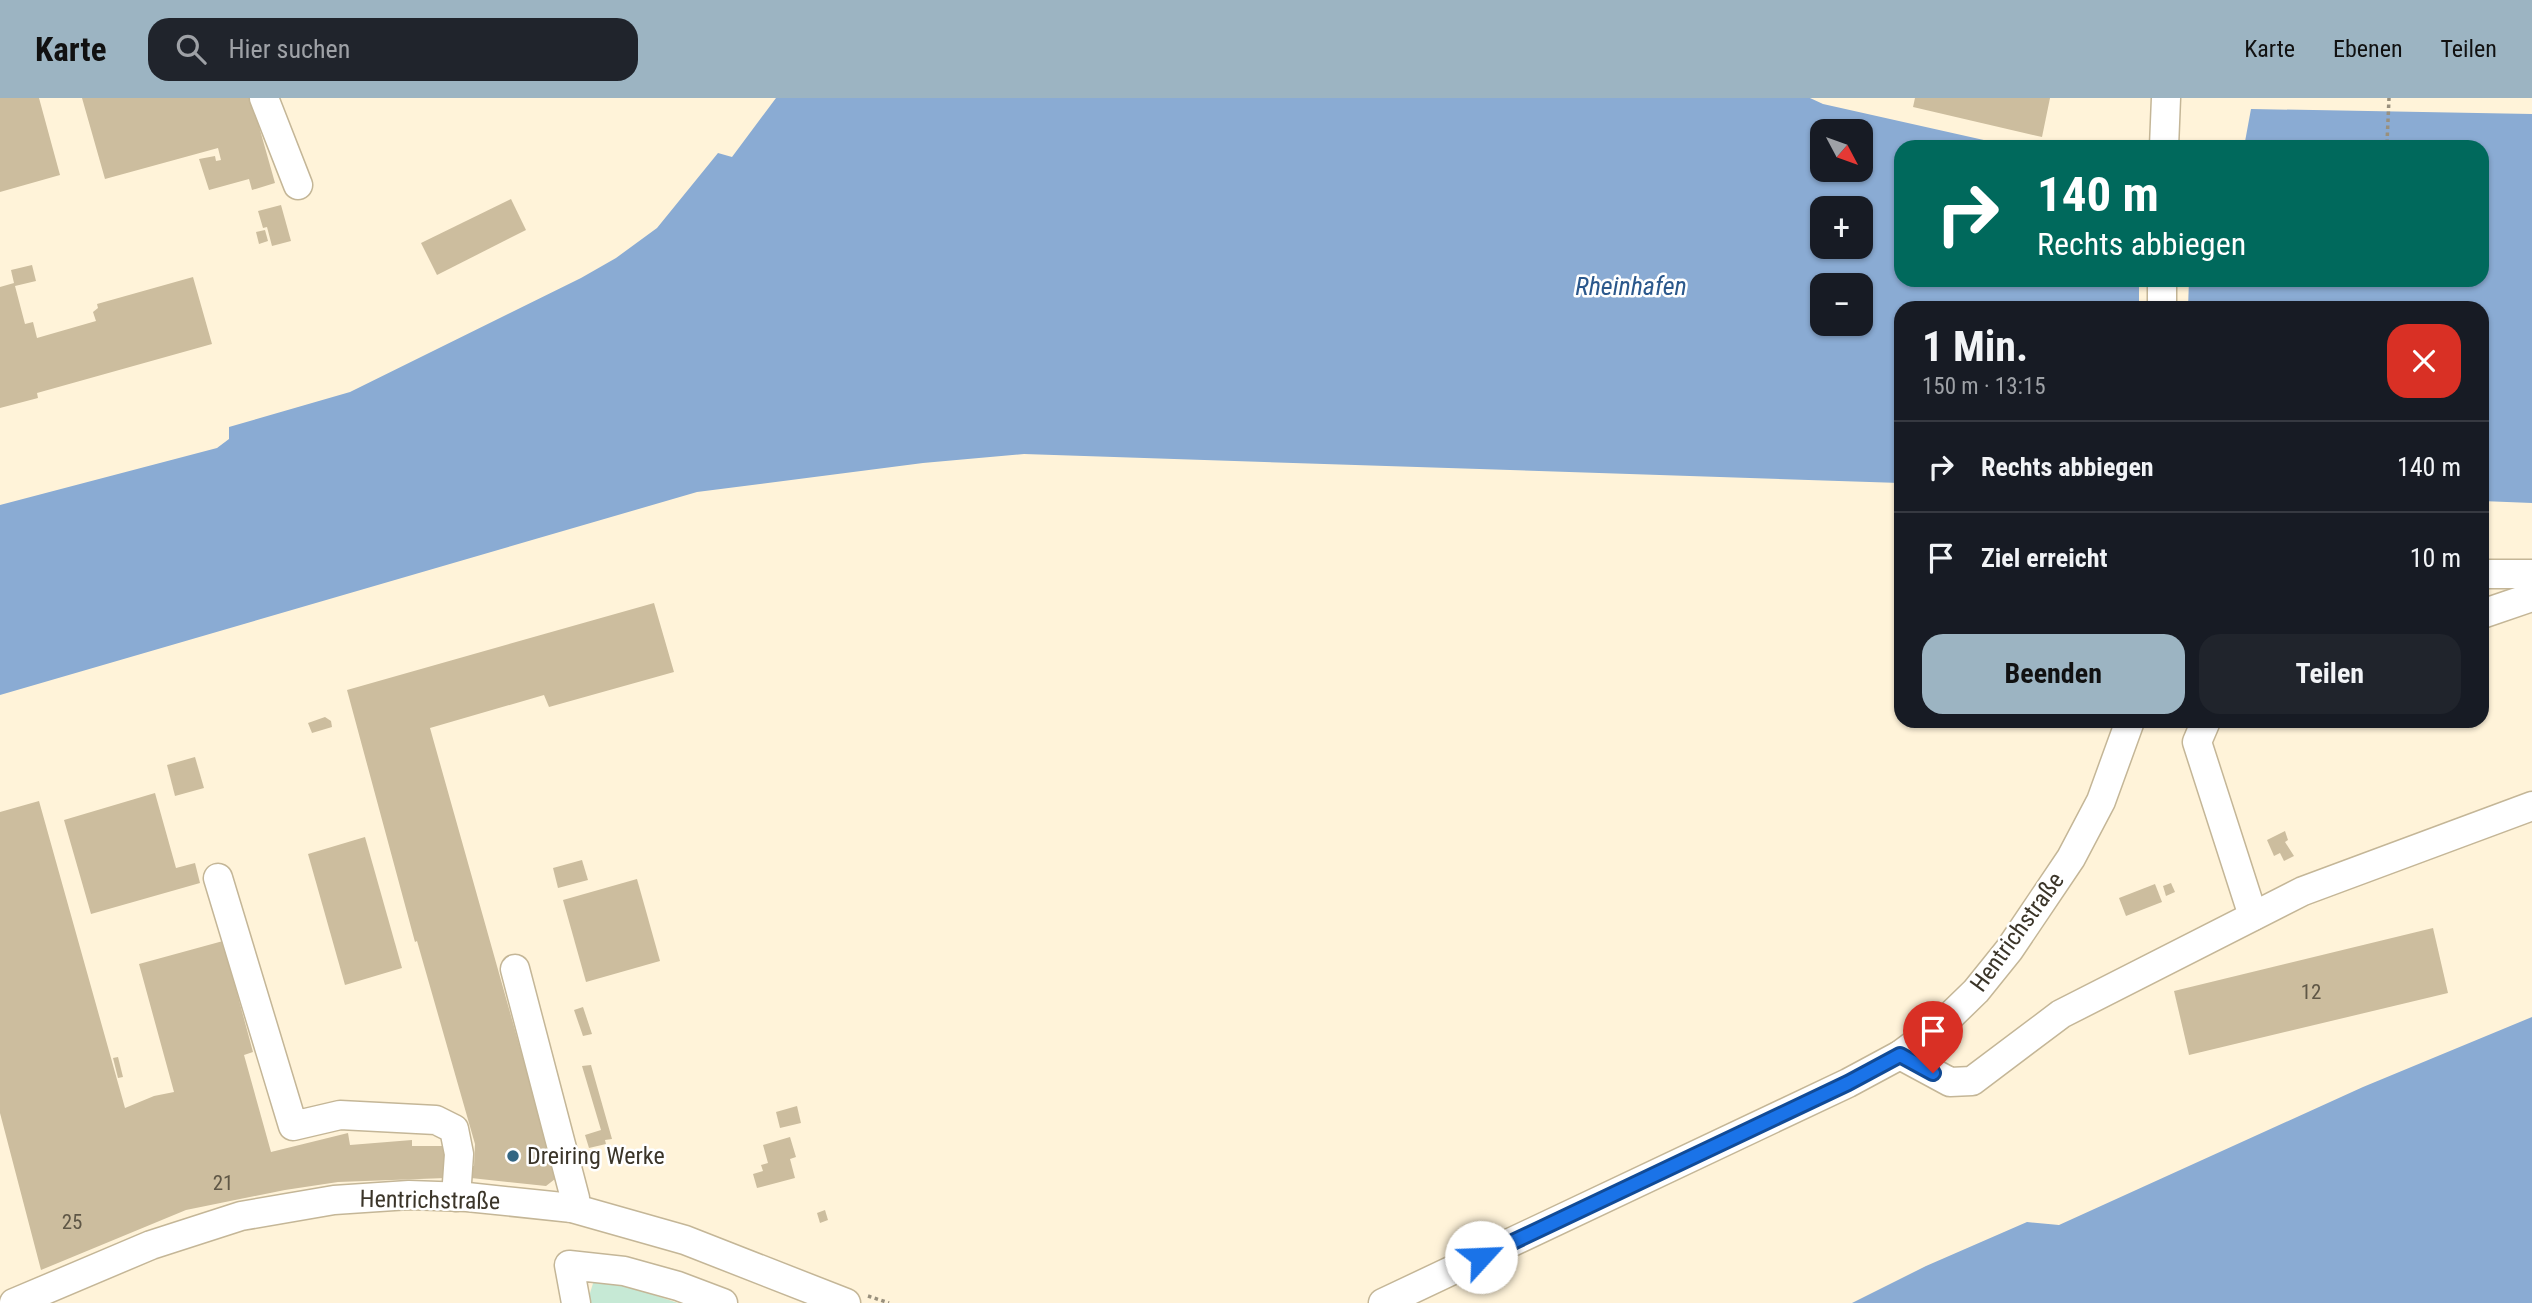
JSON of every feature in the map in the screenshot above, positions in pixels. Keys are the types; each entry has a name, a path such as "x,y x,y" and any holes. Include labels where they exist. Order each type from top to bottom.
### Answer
{"street":[{"path":"264,98 298,185"},
{"path":"2164,140 2166,98"},
{"path":"2489,574 2532,574"},
{"path":"2489,612 2532,597"},
{"name":"Hentrichstraße","path":"1383,1303 1848,1083 1900,1055 1942,1024 1976,991 2009,950 2077,847 2101,801 2127,728"},
{"path":"2203,728 2197,742 2253,916"},
{"path":"1900,1055 1950,1082 1972,1081 2061,1014 2303,891 2532,806"},
{"path":"218,878 293,1126 340,1115 436,1120 454,1129 459,1154 456,1197"},
{"path":"515,969 575,1198 572,1208"},
{"name":"Hentrichstraße","path":"14,1303 151,1245 241,1216 334,1200 409,1195 572,1208 685,1240 846,1303"},
{"path":"576,1303 569,1265 624,1271 678,1286 723,1303"}],"path":[{"path":"2387,140 2389,98"}],"green space":[{"path":"594,1280 618,1283 678,1303 587,1303"}],"water":[{"name":"Rheinhafen","path":"776,98 1810,98 1823,104 1984,140 1894,140 1894,287 2489,287 2489,140 2245,140 2251,109 2532,114 2532,503 2489,501 2489,301 1894,301 1894,483 1024,454 923,463 697,492 0,695 0,505 217,448 229,439 229,427 350,392 581,278 616,258 657,228 718,153 732,157"},
{"path":"2532,1017 2532,1303 1852,1303 1926,1266 2027,1222 2059,1225 2363,1087"}],"pier":[{"path":"2139,287 2189,287 2188,301 2139,301"}],"building":[{"path":"0,98 39,98 60,175 0,192"},
{"path":"82,98 251,98 275,183 252,190 249,179 209,190 199,159 215,156 216,161 221,160 218,148 105,179"},
{"path":"1915,98 2050,98 2042,137 1913,107"},
{"path":"511,199 526,230 437,275 421,243"},
{"path":"281,205 291,241 272,246 267,227 263,228 258,211"},
{"path":"265,230 268,241 259,244 256,232"},
{"path":"32,265 36,281 15,286 25,324 33,322 37,338 96,321 93,312 98,308 97,304 193,277 212,344 37,393 38,398 0,408 0,287 14,283 11,270"},
{"path":"654,603 674,672 549,707 544,695 430,728 555,1172 555,1179 546,1186 471,1178 475,1144 417,941 415,942 347,690"},
{"path":"325,717 331,721 332,727 312,733 308,723"},
{"path":"195,757 204,788 175,796 167,765"},
{"path":"155,793 176,868 195,863 200,883 91,914 64,820"},
{"path":"39,801 125,1108 154,1096 174,1092 139,964 223,941 253,1052 244,1055 271,1152 348,1133 350,1145 412,1140 412,1146 444,1146 446,1178 338,1182 186,1210 41,1270 0,1113 0,812"},
{"path":"2285,831 2288,840 2285,842 2294,856 2284,861 2280,853 2274,856 2267,840"},
{"path":"365,837 402,968 345,985 308,854"},
{"path":"582,860 588,880 558,888 553,868"},
{"path":"637,879 660,961 586,982 563,900"},
{"path":"2171,883 2175,892 2166,896 2163,886"},
{"path":"2155,884 2162,902 2126,916 2119,898"},
{"path":"2433,928 2448,993 2189,1055 2174,991"},
{"path":"583,1007 592,1034 583,1036 574,1010"},
{"path":"118,1057 123,1077 118,1078 113,1058"},
{"path":"591,1065 612,1139 605,1140 606,1144 589,1148 585,1135 601,1130 582,1066"},
{"path":"797,1106 801,1123 780,1128 776,1112"},
{"path":"790,1137 796,1157 790,1159 795,1178 757,1188 753,1174 763,1171 761,1165 768,1163 763,1145"},
{"path":"825,1210 828,1220 820,1223 817,1213"}],"place":[{"name":"Dreiring Werke","path":"513,1156"}],"route":[{"path":"1481,1257 1848,1083 1900,1055 1933,1073"}]}
